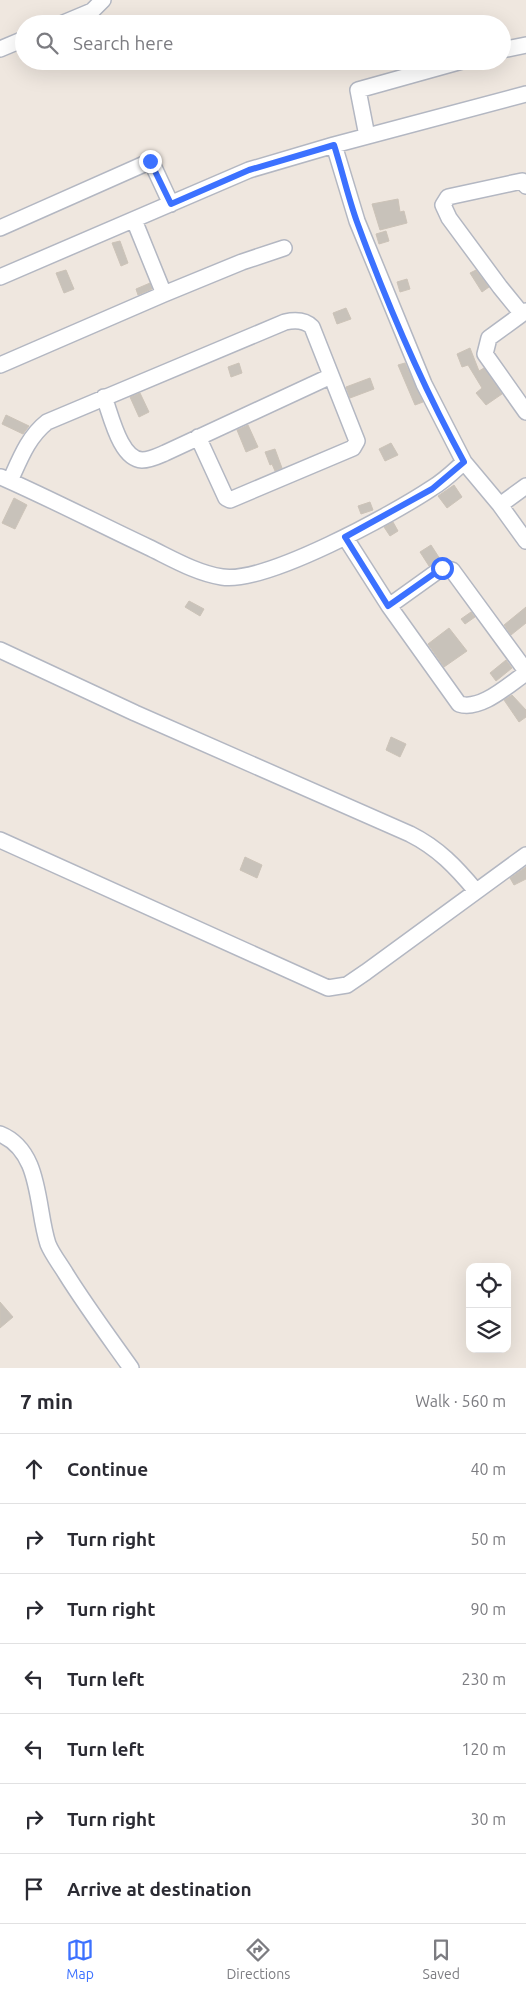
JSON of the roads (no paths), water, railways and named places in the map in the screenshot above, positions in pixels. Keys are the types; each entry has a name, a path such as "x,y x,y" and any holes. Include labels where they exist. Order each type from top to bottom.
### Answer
{"street":[{"path":"82,15 92,11 103,0"},
{"path":"0,49 15,43"},
{"path":"511,48 526,45"},
{"path":"367,136 358,90 430,70"},
{"path":"0,277 249,170 334,145 526,94"},
{"path":"334,145 357,220 424,384 464,462 500,505 526,541"},
{"path":"0,228 150,161 171,204"},
{"path":"524,404 485,354 489,338 524,313 500,288 449,218 443,205 448,197 522,181 526,186"},
{"path":"134,220 164,294"},
{"path":"0,366 164,294 242,262 284,248"},
{"path":"198,437 226,498 230,500 353,448 357,443 357,438 312,327 308,324 292,321 285,322 47,422 35,431 5,478 176,560 212,575 224,577 245,576 283,563 345,537 432,489 464,462"},
{"path":"104,397 124,450 135,458 144,460 331,376"},
{"path":"500,505 526,486"},
{"path":"345,537 388,606 458,704 471,706 480,704 526,672 452,570 442,568 388,606"},
{"path":"0,650 144,717 416,837 445,856 476,891"},
{"path":"0,840 328,988 347,985 526,855"},
{"path":"0,1134 11,1138 23,1152 31,1169 37,1187 49,1245 80,1297 131,1368"}]}
